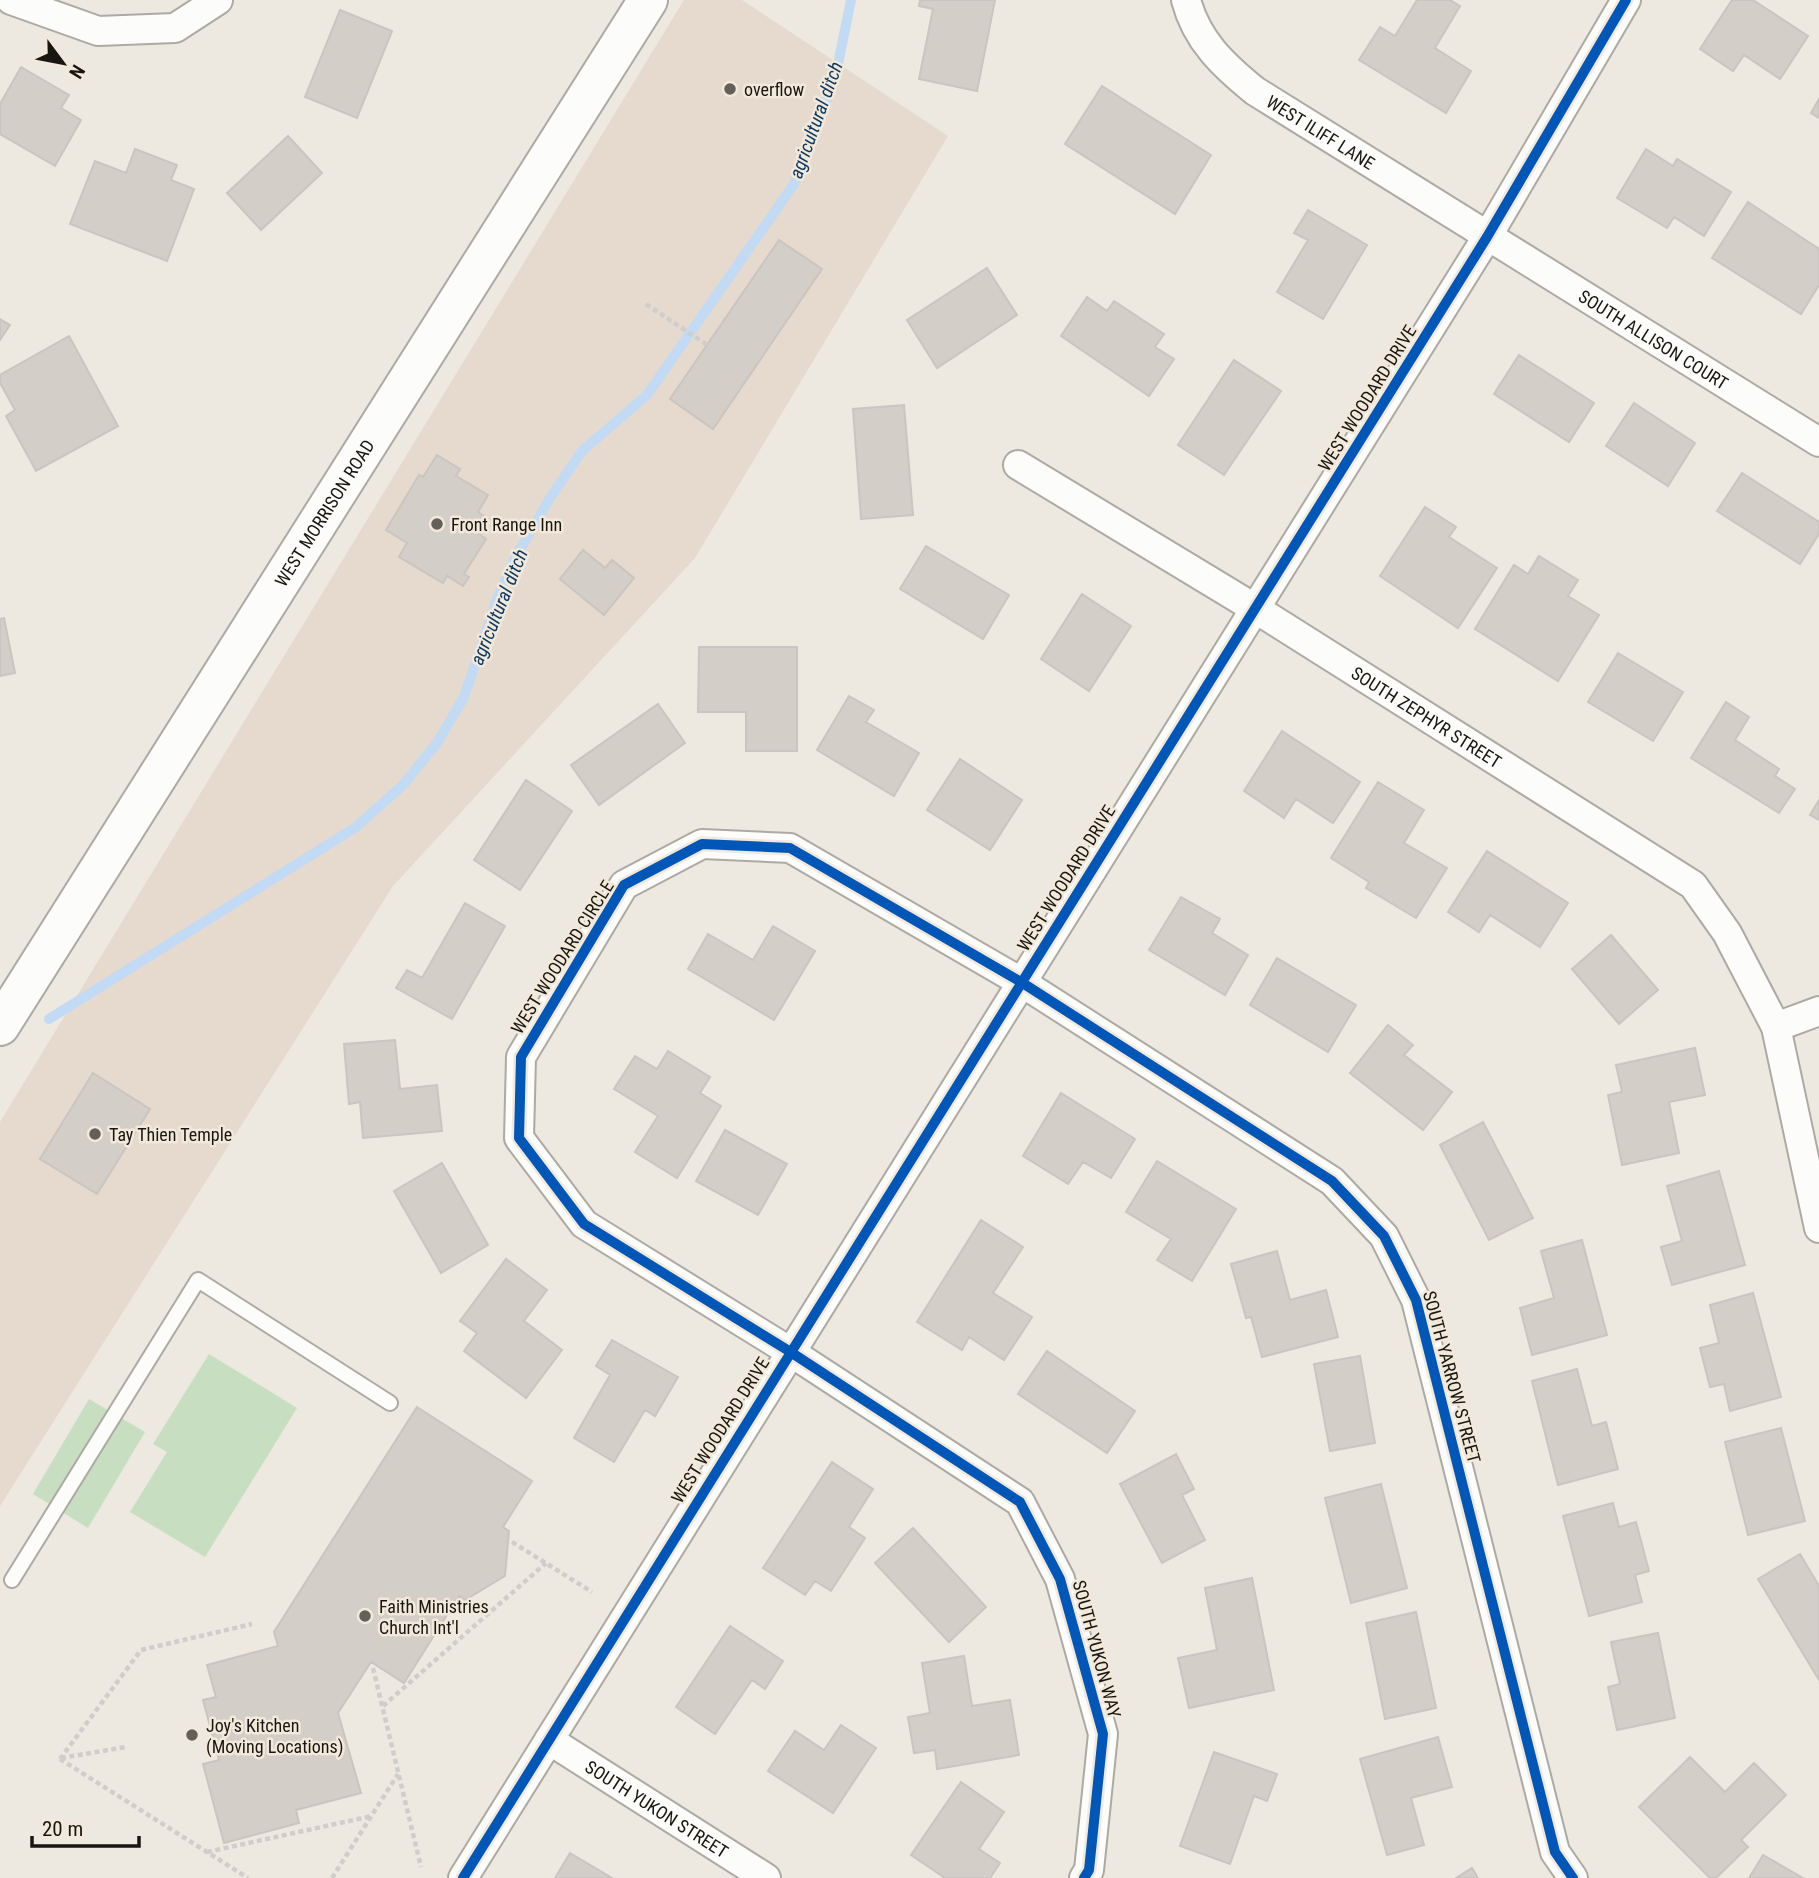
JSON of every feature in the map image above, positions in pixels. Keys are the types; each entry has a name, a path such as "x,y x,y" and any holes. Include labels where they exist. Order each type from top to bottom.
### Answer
{"street":[{"path":"11,0 98,32 175,28 218,0"},
{"name":"WEST MORRISON ROAD","path":"0,1026 648,0"},
{"name":"WEST ILIFF LANE","path":"1186,0 1200,34 1217,60 1246,84 1487,237"},
{"name":"WEST WOODARD DRIVE","path":"463,1878 789,1351 1487,237 1626,0"},
{"name":"SOUTH ALLISON COURT","path":"1487,237 1819,442"},
{"name":"SOUTH ZEPHYR STREET","path":"1018,465 1256,609 1693,885 1727,933 1776,1027 1819,1228"},
{"name":"WEST WOODARD CIRCLE","path":"789,1351 584,1224 519,1138 521,1057 624,885 702,844 790,848 1021,982"},
{"name":"SOUTH YARROW STREET","path":"1021,982 1332,1181 1384,1236 1416,1300 1555,1852 1573,1878"},
{"path":"1776,1027 1819,1011"},
{"name":"SOUTH YUKON WAY","path":"789,1351 1020,1502 1060,1579 1103,1734 1088,1870 1084,1878"},
{"name":"SOUTH YUKON STREET","path":"549,1740 766,1878"}],"lane":[{"path":"12,1580 198,1280 390,1403"}],"path":[{"path":"646,304 707,345"},
{"path":"512,1542 592,1592"},
{"path":"383,1706 546,1563"},
{"path":"60,1759 141,1650 252,1624"},
{"path":"373,1668 421,1867"},
{"path":"60,1759 126,1747"},
{"path":"60,1759 248,1878"},
{"path":"332,1878 398,1774"},
{"path":"206,1852 372,1816"}],"shaded area":[{"path":"684,0 742,0 948,136 695,558 393,886 0,1506 0,1122"}],"green space":[{"path":"209,1354 297,1408 205,1557 130,1512 167,1452 153,1444"},
{"path":"89,1399 145,1432 88,1528 33,1494"}],"building":[{"path":"920,0 995,0 977,91 919,79 933,9 919,6"},
{"path":"1417,0 1450,0 1460,6 1435,48 1471,71 1446,113 1359,60 1380,27 1395,36"},
{"path":"1732,0 1753,0 1808,36 1780,79 1744,55 1733,71 1700,49"},
{"path":"340,10 392,31 357,118 305,97"},
{"path":"21,67 69,95 61,108 81,120 55,166 0,134 0,104"},
{"path":"1102,86 1211,155 1175,214 1065,144"},
{"path":"1819,99 1819,118 1811,113"},
{"path":"288,136 322,173 261,230 227,193"},
{"path":"135,149 177,165 171,180 194,189 167,261 70,224 95,161 126,173"},
{"path":"1646,149 1673,166 1677,159 1731,192 1704,236 1674,217 1667,228 1617,198"},
{"path":"1748,202 1819,249 1819,285 1801,314 1712,258"},
{"path":"1308,210 1367,245 1323,319 1277,292 1308,240 1294,233"},
{"path":"779,240 822,269 713,429 670,399"},
{"path":"987,268 1017,315 937,368 907,320"},
{"path":"1087,297 1107,311 1114,301 1164,334 1155,347 1174,359 1149,396 1061,336"},
{"path":"0,319 10,325 0,340"},
{"path":"69,336 118,426 36,471 6,416 15,410 0,383 0,375"},
{"path":"1519,355 1594,403 1569,442 1494,394"},
{"path":"1234,360 1281,391 1224,475 1178,445"},
{"path":"1634,403 1695,443 1668,486 1606,446"},
{"path":"904,405 913,515 861,519 853,409"},
{"name":"Front Range Inn","path":"437,455 460,469 456,476 488,495 478,512 488,519 479,534 486,539 464,574 469,577 463,586 447,576 443,583 399,557 407,543 386,530 419,475 423,477"},
{"path":"1742,473 1819,522 1819,534 1800,564 1717,511"},
{"path":"1425,507 1456,527 1449,537 1497,568 1458,628 1380,576"},
{"path":"926,546 1009,595 983,639 900,589"},
{"path":"583,550 605,568 612,560 634,578 604,615 560,579"},
{"path":"1539,556 1578,580 1568,596 1599,615 1558,681 1475,629 1514,565 1528,574"},
{"path":"1082,594 1131,626 1089,691 1041,659"},
{"path":"4,618 15,673 0,676 0,619"},
{"path":"699,647 797,647 797,751 746,751 746,712 698,712"},
{"path":"1618,653 1683,692 1653,741 1588,702"},
{"path":"849,696 874,710 866,722 919,753 894,796 817,750"},
{"path":"1726,702 1749,717 1735,740 1779,769 1775,776 1795,789 1779,813 1691,758"},
{"path":"658,704 685,743 599,805 571,765"},
{"path":"1282,731 1360,782 1333,823 1296,799 1284,818 1244,791"},
{"path":"960,759 1022,800 990,850 927,810"},
{"path":"526,780 572,811 520,890 474,860"},
{"path":"1378,782 1424,810 1404,843 1447,868 1416,918 1366,888 1369,882 1331,858"},
{"path":"1819,800 1819,820 1810,815"},
{"path":"1487,851 1568,903 1540,947 1490,915 1479,932 1448,912"},
{"path":"1181,897 1220,919 1212,933 1248,955 1225,995 1149,950"},
{"path":"465,903 505,926 452,1019 396,988 407,970 422,978"},
{"path":"773,926 815,951 774,1020 688,969 708,934 753,960"},
{"path":"1611,935 1658,990 1619,1024 1572,969"},
{"path":"1277,958 1356,1005 1328,1052 1250,1005"},
{"path":"1388,1025 1413,1045 1404,1055 1452,1092 1423,1130 1350,1073"},
{"path":"395,1040 400,1089 437,1085 442,1131 363,1138 360,1102 349,1104 344,1044"},
{"path":"1695,1048 1705,1095 1669,1102 1679,1153 1622,1165 1608,1095 1622,1092 1616,1065"},
{"path":"668,1051 710,1077 700,1093 721,1106 677,1178 635,1152 658,1116 614,1089 635,1056 657,1069"},
{"name":"Tay Thien Temple","path":"93,1073 150,1109 97,1194 40,1159"},
{"path":"1061,1093 1135,1139 1111,1178 1083,1162 1068,1184 1023,1156"},
{"path":"1483,1122 1533,1218 1489,1240 1440,1145"},
{"path":"725,1130 787,1164 758,1215 696,1181"},
{"path":"1157,1161 1236,1209 1192,1281 1157,1260 1171,1239 1126,1212"},
{"path":"442,1163 488,1245 441,1273 394,1191"},
{"path":"1719,1171 1745,1265 1672,1285 1661,1247 1682,1241 1667,1186"},
{"path":"981,1220 1023,1247 993,1293 1032,1317 1004,1360 969,1337 962,1350 917,1322"},
{"path":"1582,1240 1607,1335 1532,1355 1520,1308 1554,1298 1541,1251"},
{"path":"1277,1251 1290,1300 1326,1290 1338,1337 1262,1357 1251,1317 1246,1318 1231,1264"},
{"path":"506,1259 547,1290 524,1321 562,1350 526,1398 464,1351 477,1333 460,1321"},
{"path":"1753,1293 1781,1397 1730,1411 1724,1384 1710,1387 1700,1348 1719,1343 1710,1305"},
{"path":"612,1340 678,1377 655,1416 645,1410 614,1462 574,1438 610,1375 596,1366"},
{"path":"1047,1351 1135,1411 1107,1453 1018,1394"},
{"path":"1360,1356 1375,1443 1330,1451 1314,1364"},
{"path":"1577,1369 1592,1426 1606,1422 1618,1469 1558,1485 1532,1381"},
{"name":"Faith Ministries Church Int'l","path":"417,1407 532,1481 503,1527 509,1531 505,1576 465,1600 459,1596 404,1683 371,1662 338,1713 361,1793 296,1810 299,1823 224,1843 203,1764 219,1760 203,1700 216,1697 207,1665 278,1646 274,1632"},
{"path":"1781,1428 1805,1521 1748,1535 1725,1442"},
{"path":"1176,1454 1194,1489 1182,1495 1205,1540 1162,1563 1120,1484"},
{"path":"832,1462 873,1489 849,1527 865,1538 831,1591 815,1581 805,1595 763,1568"},
{"path":"1381,1484 1407,1588 1351,1603 1325,1498"},
{"path":"1613,1503 1619,1527 1636,1522 1649,1571 1635,1575 1642,1602 1589,1616 1563,1516"},
{"path":"913,1528 986,1607 949,1642 875,1563"},
{"path":"1800,1554 1819,1586 1819,1680 1758,1579"},
{"path":"1252,1578 1274,1690 1189,1708 1178,1658 1217,1650 1205,1588"},
{"path":"1416,1612 1436,1708 1385,1719 1366,1623"},
{"path":"730,1626 783,1661 765,1689 752,1680 715,1734 676,1707"},
{"path":"1658,1633 1675,1718 1617,1730 1608,1687 1620,1684 1611,1642"},
{"path":"964,1656 972,1706 1010,1700 1019,1755 937,1769 935,1750 914,1753 908,1717 930,1713 922,1663"},
{"path":"841,1725 876,1748 833,1813 768,1771 795,1731 824,1750"},
{"path":"1438,1737 1452,1787 1411,1798 1424,1845 1387,1855 1360,1759"},
{"path":"1214,1752 1277,1774 1267,1801 1254,1796 1230,1864 1180,1846"},
{"path":"1690,1757 1725,1792 1754,1763 1786,1795 1741,1840 1748,1847 1716,1878 1710,1878 1639,1807"},
{"path":"961,1782 1004,1812 979,1849 1000,1863 990,1878 945,1878 911,1855"},
{"path":"570,1853 612,1878 555,1878"},
{"path":"1763,1855 1803,1878 1749,1878"},
{"path":"1472,1868 1478,1878 1456,1878"}],"waterway":[{"name":"agricultural ditch","path":"49,1019 356,827 403,785 437,743 464,697 497,599 514,560 550,498 582,451 647,395 794,184 836,74 851,0"}],"cycle path":[{"path":"463,1878 1487,237 1626,0"},
{"path":"1084,1878 1089,1870 1103,1734 1060,1579 1020,1502 789,1351 584,1224 519,1138 521,1057 624,885 702,844 790,848 1021,982 1332,1181 1384,1236 1416,1300 1555,1852 1573,1878"}],"place":[{"name":"overflow","path":"730,89"},
{"name":"Front Range Inn","path":"437,524"},
{"name":"Tay Thien Temple","path":"95,1134"},
{"name":"Faith Ministries Church Int'l","path":"365,1616"},
{"name":"Joy's Kitchen (Moving Locations)","path":"192,1735"}]}
